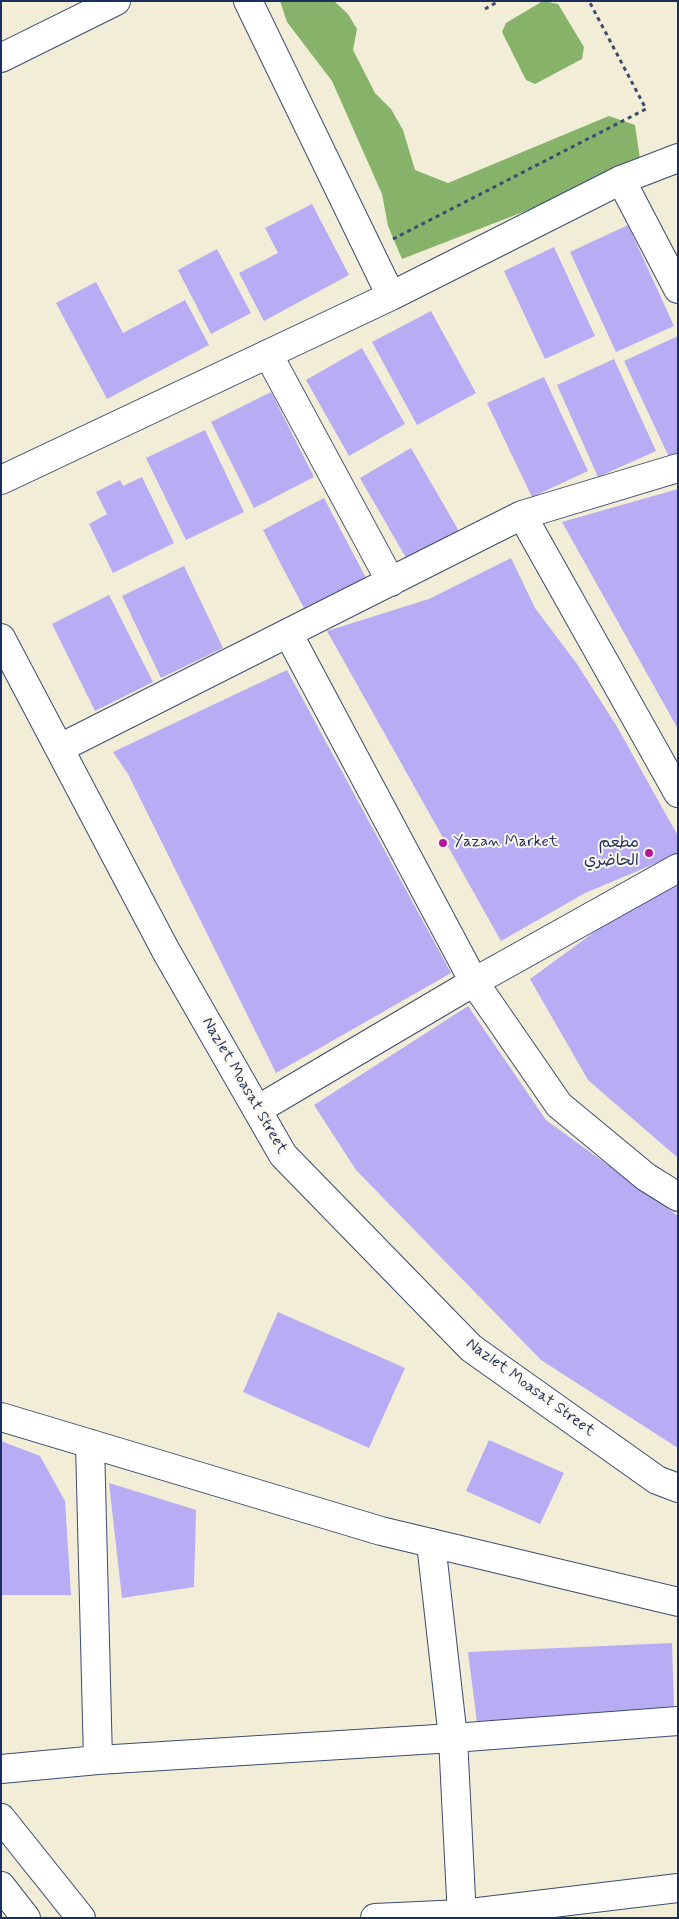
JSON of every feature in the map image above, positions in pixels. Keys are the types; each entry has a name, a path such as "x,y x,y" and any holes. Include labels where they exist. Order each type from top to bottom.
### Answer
{"street":[{"path":"1,58 116,1"},
{"path":"248,1 391,296"},
{"path":"1,480 391,296 621,180 678,158"},
{"path":"621,180 678,289"},
{"path":"268,354 391,582"},
{"path":"60,748 522,515 678,468"},
{"path":"522,515 678,793"},
{"path":"288,633 474,982 559,1106 646,1177 678,1197"},
{"name":"Nazlet Moasat Street","path":"1,638 166,951 283,1155 471,1348 657,1480 678,1488"},
{"path":"257,1110 474,982 678,868"},
{"path":"1,1417 380,1531 678,1602"},
{"path":"90,1444 98,1760"},
{"path":"432,1543 453,1738 462,1916"},
{"path":"1,1769 98,1760 453,1738 678,1721"},
{"path":"1,1818 81,1918"},
{"path":"1,1886 26,1918"},
{"path":"375,1918 462,1916 678,1888"}],"path":[{"path":"485,9 499,1"},
{"path":"369,252 646,109 589,1"}],"green space":[{"path":"280,1 334,1 348,14 357,29 353,50 375,93 391,109 403,130 415,170 448,183 609,116 635,125 640,159 567,195 402,259 388,226 382,194 332,81 287,22"},
{"path":"543,1 558,4 584,47 582,59 535,84 526,80 502,32 506,23"}],"building":[{"path":"312,204 349,275 264,321 239,273 278,253 265,228"},
{"path":"628,225 674,326 616,352 570,252"},
{"path":"554,247 595,336 545,359 504,271"},
{"path":"217,249 251,313 211,334 178,270"},
{"path":"96,282 123,333 185,300 209,345 107,399 56,303"},
{"path":"431,311 476,393 417,425 372,342"},
{"path":"678,336 678,452 669,457 624,361"},
{"path":"362,348 405,424 349,456 306,380"},
{"path":"614,359 656,451 598,477 557,385"},
{"path":"544,377 588,471 532,497 487,403"},
{"path":"271,392 314,477 254,508 211,422"},
{"path":"205,430 244,512 186,540 146,458"},
{"path":"411,448 460,533 409,563 360,478"},
{"path":"142,477 174,543 113,573 89,524 107,514 96,492 120,480 123,486"},
{"path":"678,489 678,729 562,522"},
{"path":"324,498 366,578 305,610 263,530"},
{"path":"511,558 535,608 577,664 616,725 678,836 678,854 585,893 501,941 327,631 429,599"},
{"path":"184,566 223,648 161,678 122,596"},
{"path":"109,595 153,682 95,711 52,624"},
{"path":"287,670 451,973 276,1073 128,774 113,752"},
{"path":"678,871 678,1158 588,1080 530,979"},
{"path":"468,1006 546,1120 678,1216 678,1448 541,1360 356,1170 314,1105"},
{"path":"278,1312 405,1368 369,1448 243,1392"},
{"path":"489,1440 564,1473 540,1524 466,1491"},
{"path":"1,1441 40,1456 65,1501 71,1595 1,1595"},
{"path":"109,1483 196,1510 194,1587 122,1598"},
{"path":"672,1643 674,1707 477,1722 468,1652"}],"place":[{"name":"Yazan Market","path":"443,843"},
{"name":"مطعم الحاضري","path":"649,853"}]}
